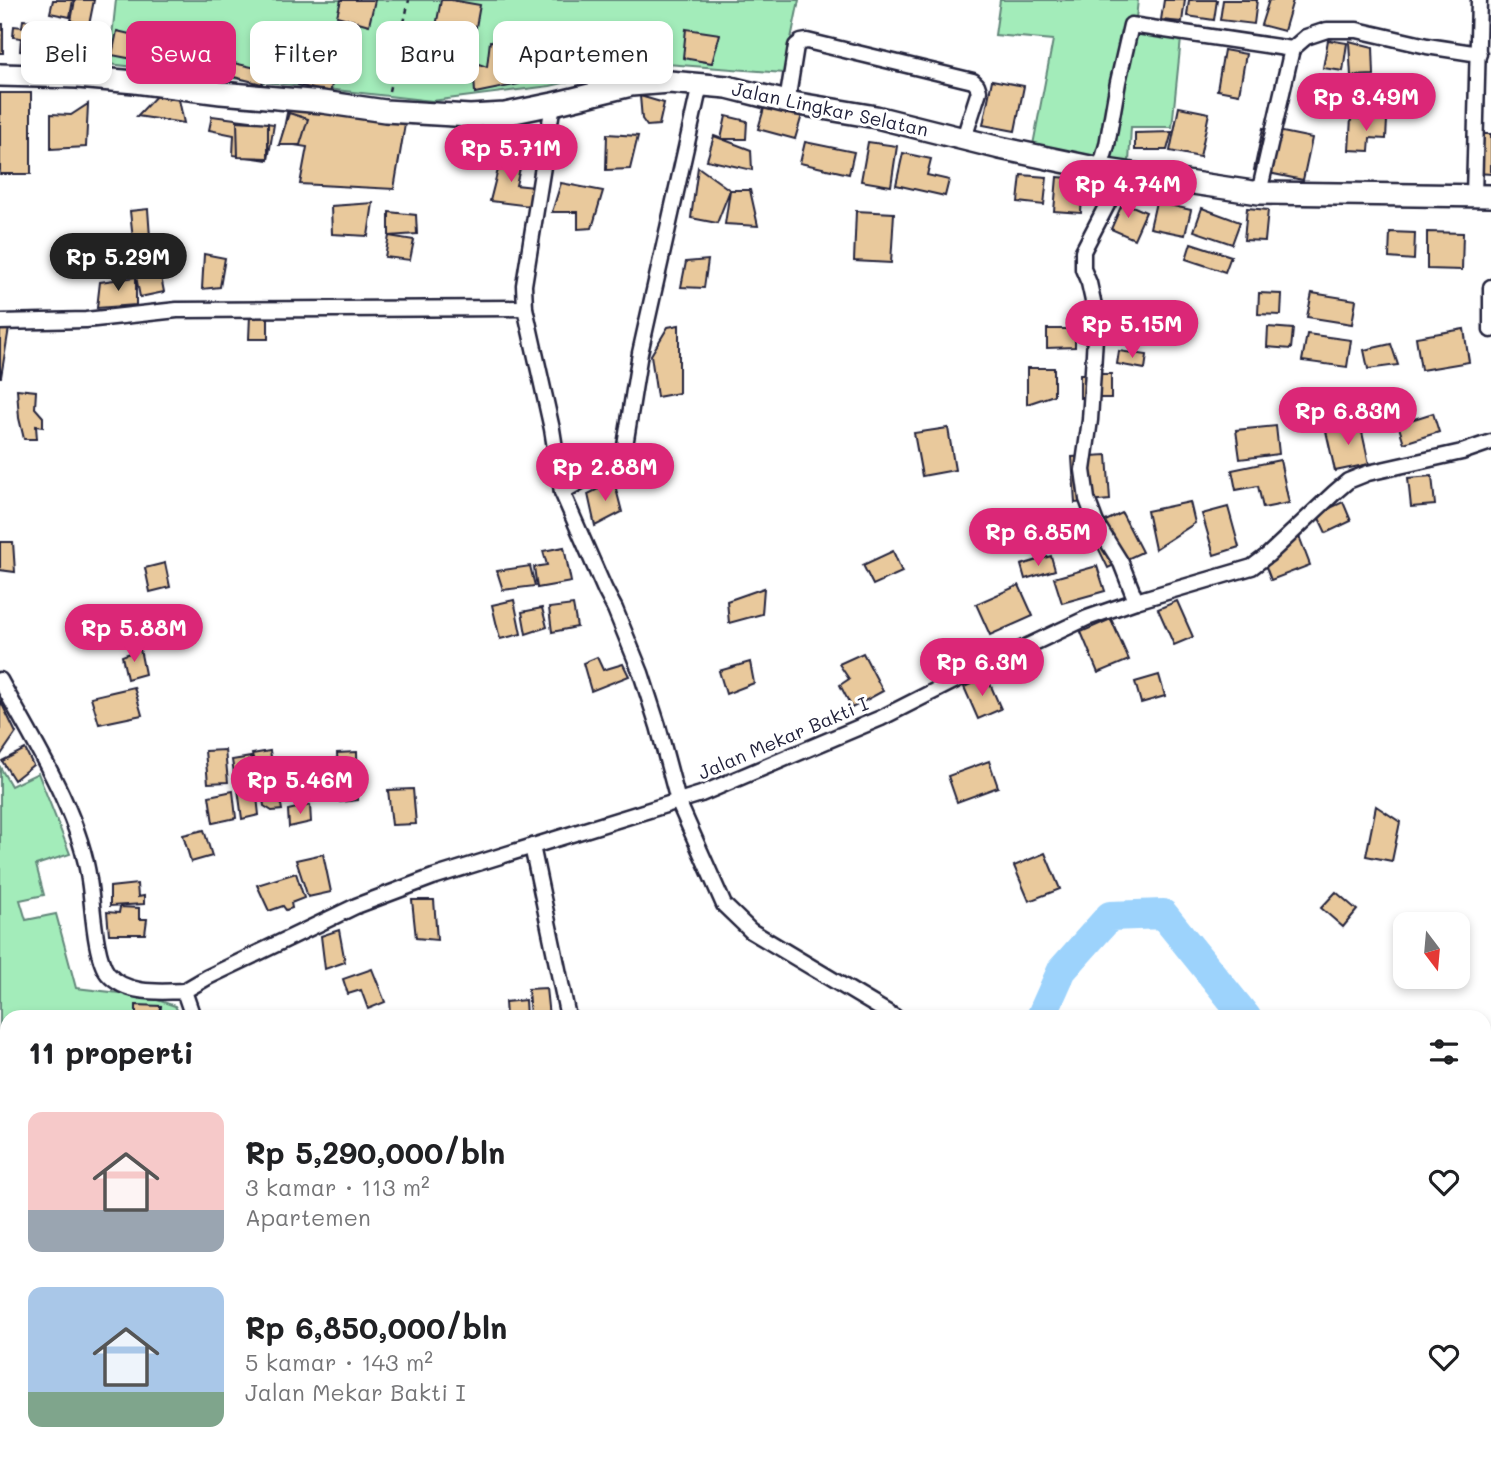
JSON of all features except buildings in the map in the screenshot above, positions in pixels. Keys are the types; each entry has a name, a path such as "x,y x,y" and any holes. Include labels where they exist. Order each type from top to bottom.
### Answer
{"street":[{"path":"1479,0 1483,196"},
{"path":"1100,169 1108,145 1131,25 1292,49"},
{"path":"1259,193 1292,49 1306,37 1327,30 1357,30 1427,46 1479,54"},
{"path":"787,102 796,46 807,41 973,81 979,91 964,138"},
{"name":"Jalan Lingkar Selatan","path":"0,75 135,82 384,111 470,116 505,114 631,85 669,82 727,88 787,102 876,117 1100,169 1259,193 1483,196"},
{"path":"562,492 615,462 624,452 640,353 700,85"},
{"path":"553,104 524,285 525,308 552,429 562,492 641,673 678,801 724,905 751,931 883,1010"},
{"path":"1124,172 1083,251 1083,269 1095,310 1096,337 1090,420 1083,470 1087,499 1096,523 1121,563 1136,601"},
{"path":"1491,287 1491,330"},
{"path":"0,322 77,321 177,310 525,308"},
{"name":"Jalan Mekar Bakti I","path":"184,991 356,906 433,877 701,794 881,718 1087,618 1252,567 1348,481 1368,472 1462,452 1491,442"},
{"path":"0,680 47,765 77,831 89,876 101,960 108,974 124,985 152,992 184,991 191,1010"},
{"path":"533,846 567,1010"}],"path":[{"path":"384,111 409,0"}],"green space":[{"path":"116,0 799,0 784,73 673,65 673,21 493,21 493,84 559,84 432,101 284,84 362,84 362,21 250,21 250,80 236,79 236,21 126,21 126,66 112,64"},
{"path":"1000,0 1138,0 1135,27 1182,29 1172,127 1131,127 1129,163 1033,145 1053,40 995,35"},
{"path":"0,767 11,786 38,773 70,854 36,865 44,895 20,900 26,920 56,914 76,988 146,996 175,1006 177,1010 0,1010"}],"waterway":[{"path":"1044,1010 1062,970 1110,916 1163,914 1240,1010"}]}
